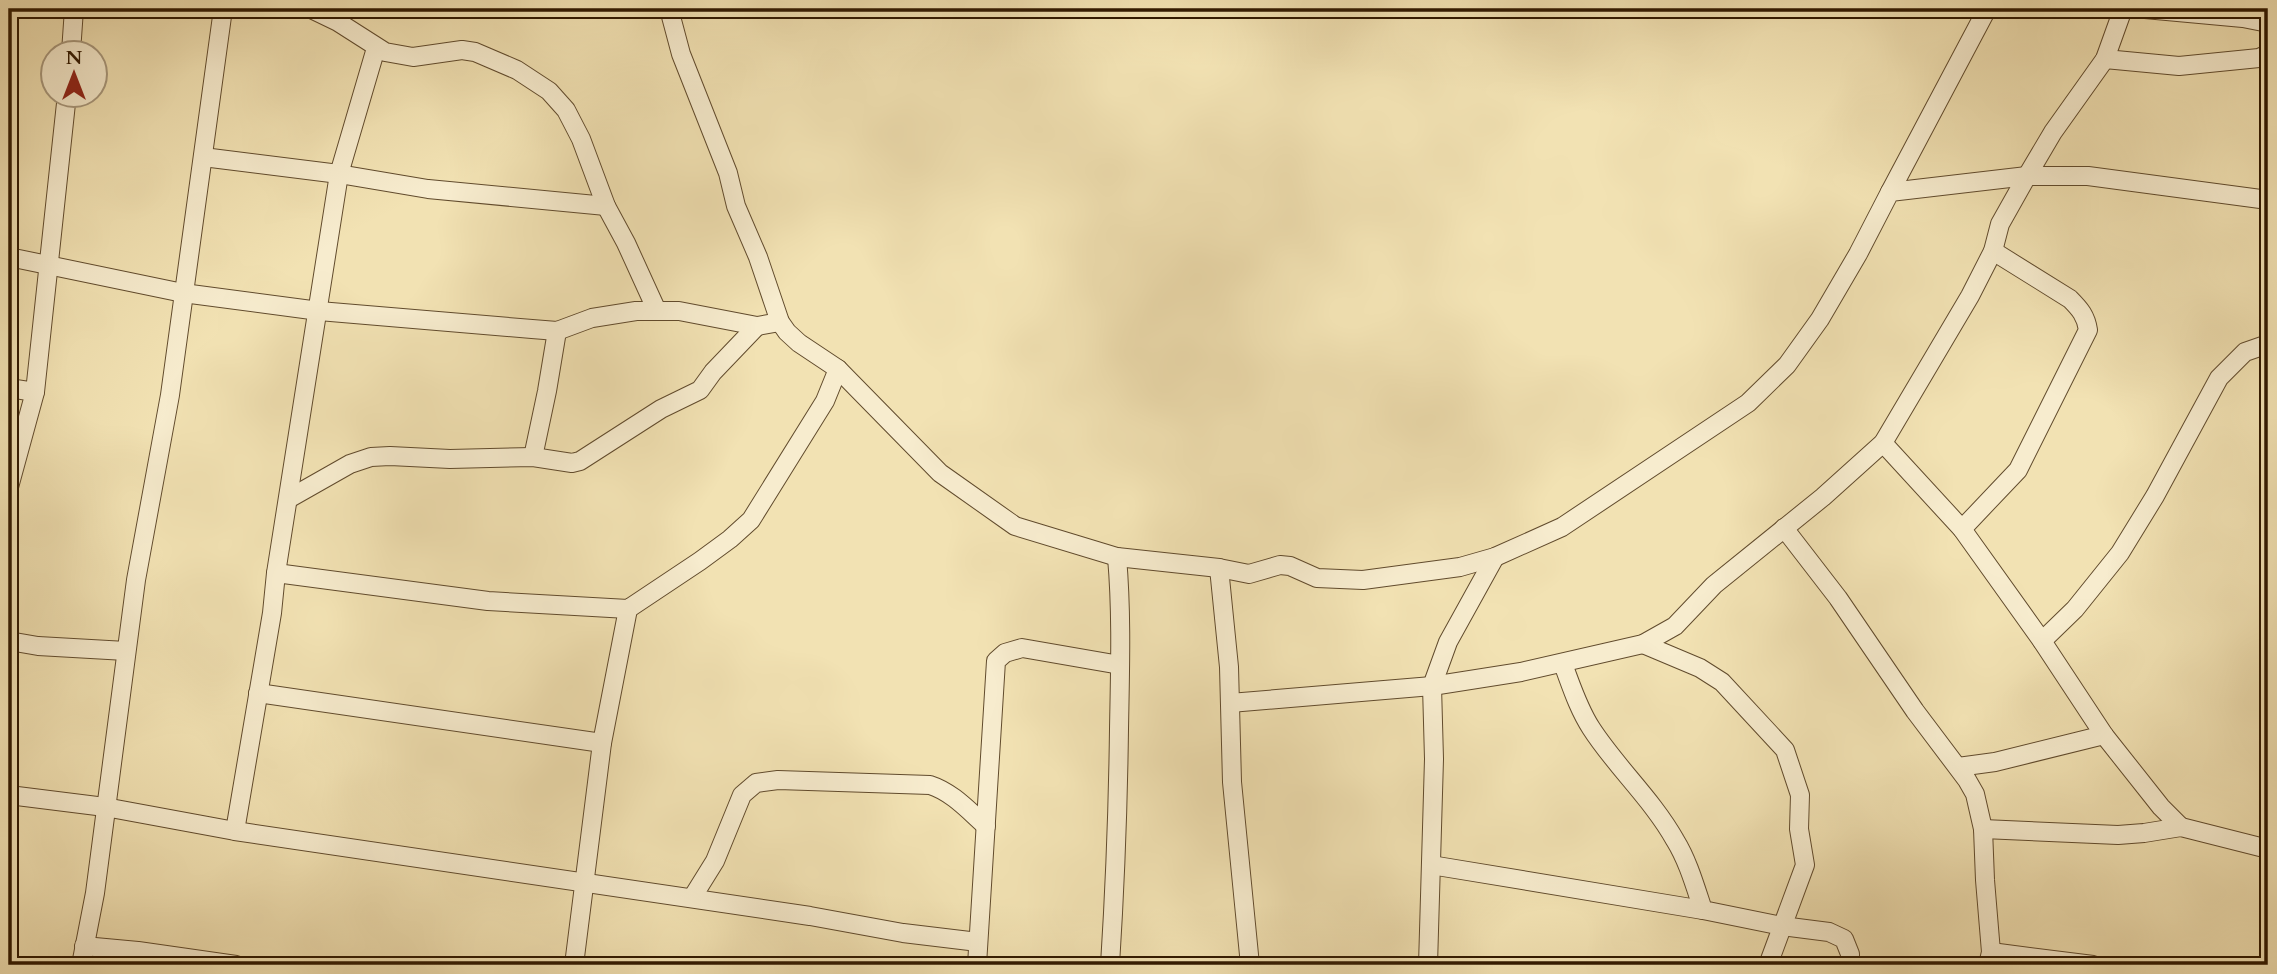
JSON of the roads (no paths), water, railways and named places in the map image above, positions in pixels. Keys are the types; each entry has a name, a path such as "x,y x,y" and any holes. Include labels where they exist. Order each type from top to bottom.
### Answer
{"street":[{"path":"72,38 74,9"},
{"path":"81,965 95,893 136,580 170,395 223,9"},
{"path":"311,9 338,22 385,52 413,57 462,50 475,52 517,70 549,91 566,110 581,139 606,206 626,243 656,311"},
{"path":"669,9 681,54 723,161 736,206 758,257 780,322 799,343 838,369 940,473 1015,526 1117,557 1219,568 1249,574 1280,565 1290,566 1317,578 1363,580 1460,567 1495,557 1562,527 1748,403 1787,365 1820,319 1858,254 1987,9"},
{"path":"1230,703 1432,685 1563,664 1643,644 1675,626 1713,585 1823,497 1884,443 1970,296 1993,251 2000,224 2027,176 2053,132 2105,59 2123,9"},
{"path":"2145,9 2243,18 2268,23"},
{"path":"235,831 340,174 376,48"},
{"path":"2105,59 2179,66 2259,58 2268,54"},
{"path":"9,487 35,392 66,108"},
{"path":"203,157 340,174 428,189 606,206"},
{"path":"1890,192 2027,176 2088,176 2268,200"},
{"path":"1962,529 2018,470 2088,330 2080,308 2070,299 1993,251"},
{"path":"9,257 184,293 318,311 557,331 592,318 636,311 679,311 757,326 780,322"},
{"path":"290,498 350,464 371,457 533,457 572,463 589,457 661,409 700,390 713,372 757,326"},
{"path":"533,457 557,331"},
{"path":"2042,641 2075,609 2120,553 2155,496 2219,377 2245,352 2268,344"},
{"path":"276,573 488,601 628,609 710,554 751,520 825,401 838,369"},
{"path":"9,388 35,392"},
{"path":"1884,443 1962,529 2042,641 2104,735 2161,807 2181,827"},
{"path":"1784,528 1838,598 1975,794 1983,829 1990,959 2093,965"},
{"path":"1110,965 1117,863 1120,587 1117,557"},
{"path":"1428,965 1434,759 1432,685 1448,642 1495,557"},
{"path":"1219,568 1229,667 1232,782 1250,965"},
{"path":"574,965 602,743 628,609"},
{"path":"9,641 38,646 126,651"},
{"path":"1643,644 1700,668 1722,682 1784,750 1800,795 1799,829 1805,865 1768,965"},
{"path":"977,965 996,661 1005,653 1022,648 1120,665"},
{"path":"1563,664 1577,701 1591,727 1676,841 1691,873 1703,910"},
{"path":"258,693 602,743"},
{"path":"1958,767 1995,762 2104,735"},
{"path":"692,898 716,861 742,795 756,783 778,780 930,785 948,793 986,826"},
{"path":"9,794 105,807 235,831 292,837 810,916 903,933 978,942"},
{"path":"1983,829 2118,835 2181,827 2268,849"},
{"path":"1431,865 1829,932 1844,939 1850,954 1850,965"},
{"path":"84,946 236,965"}]}
